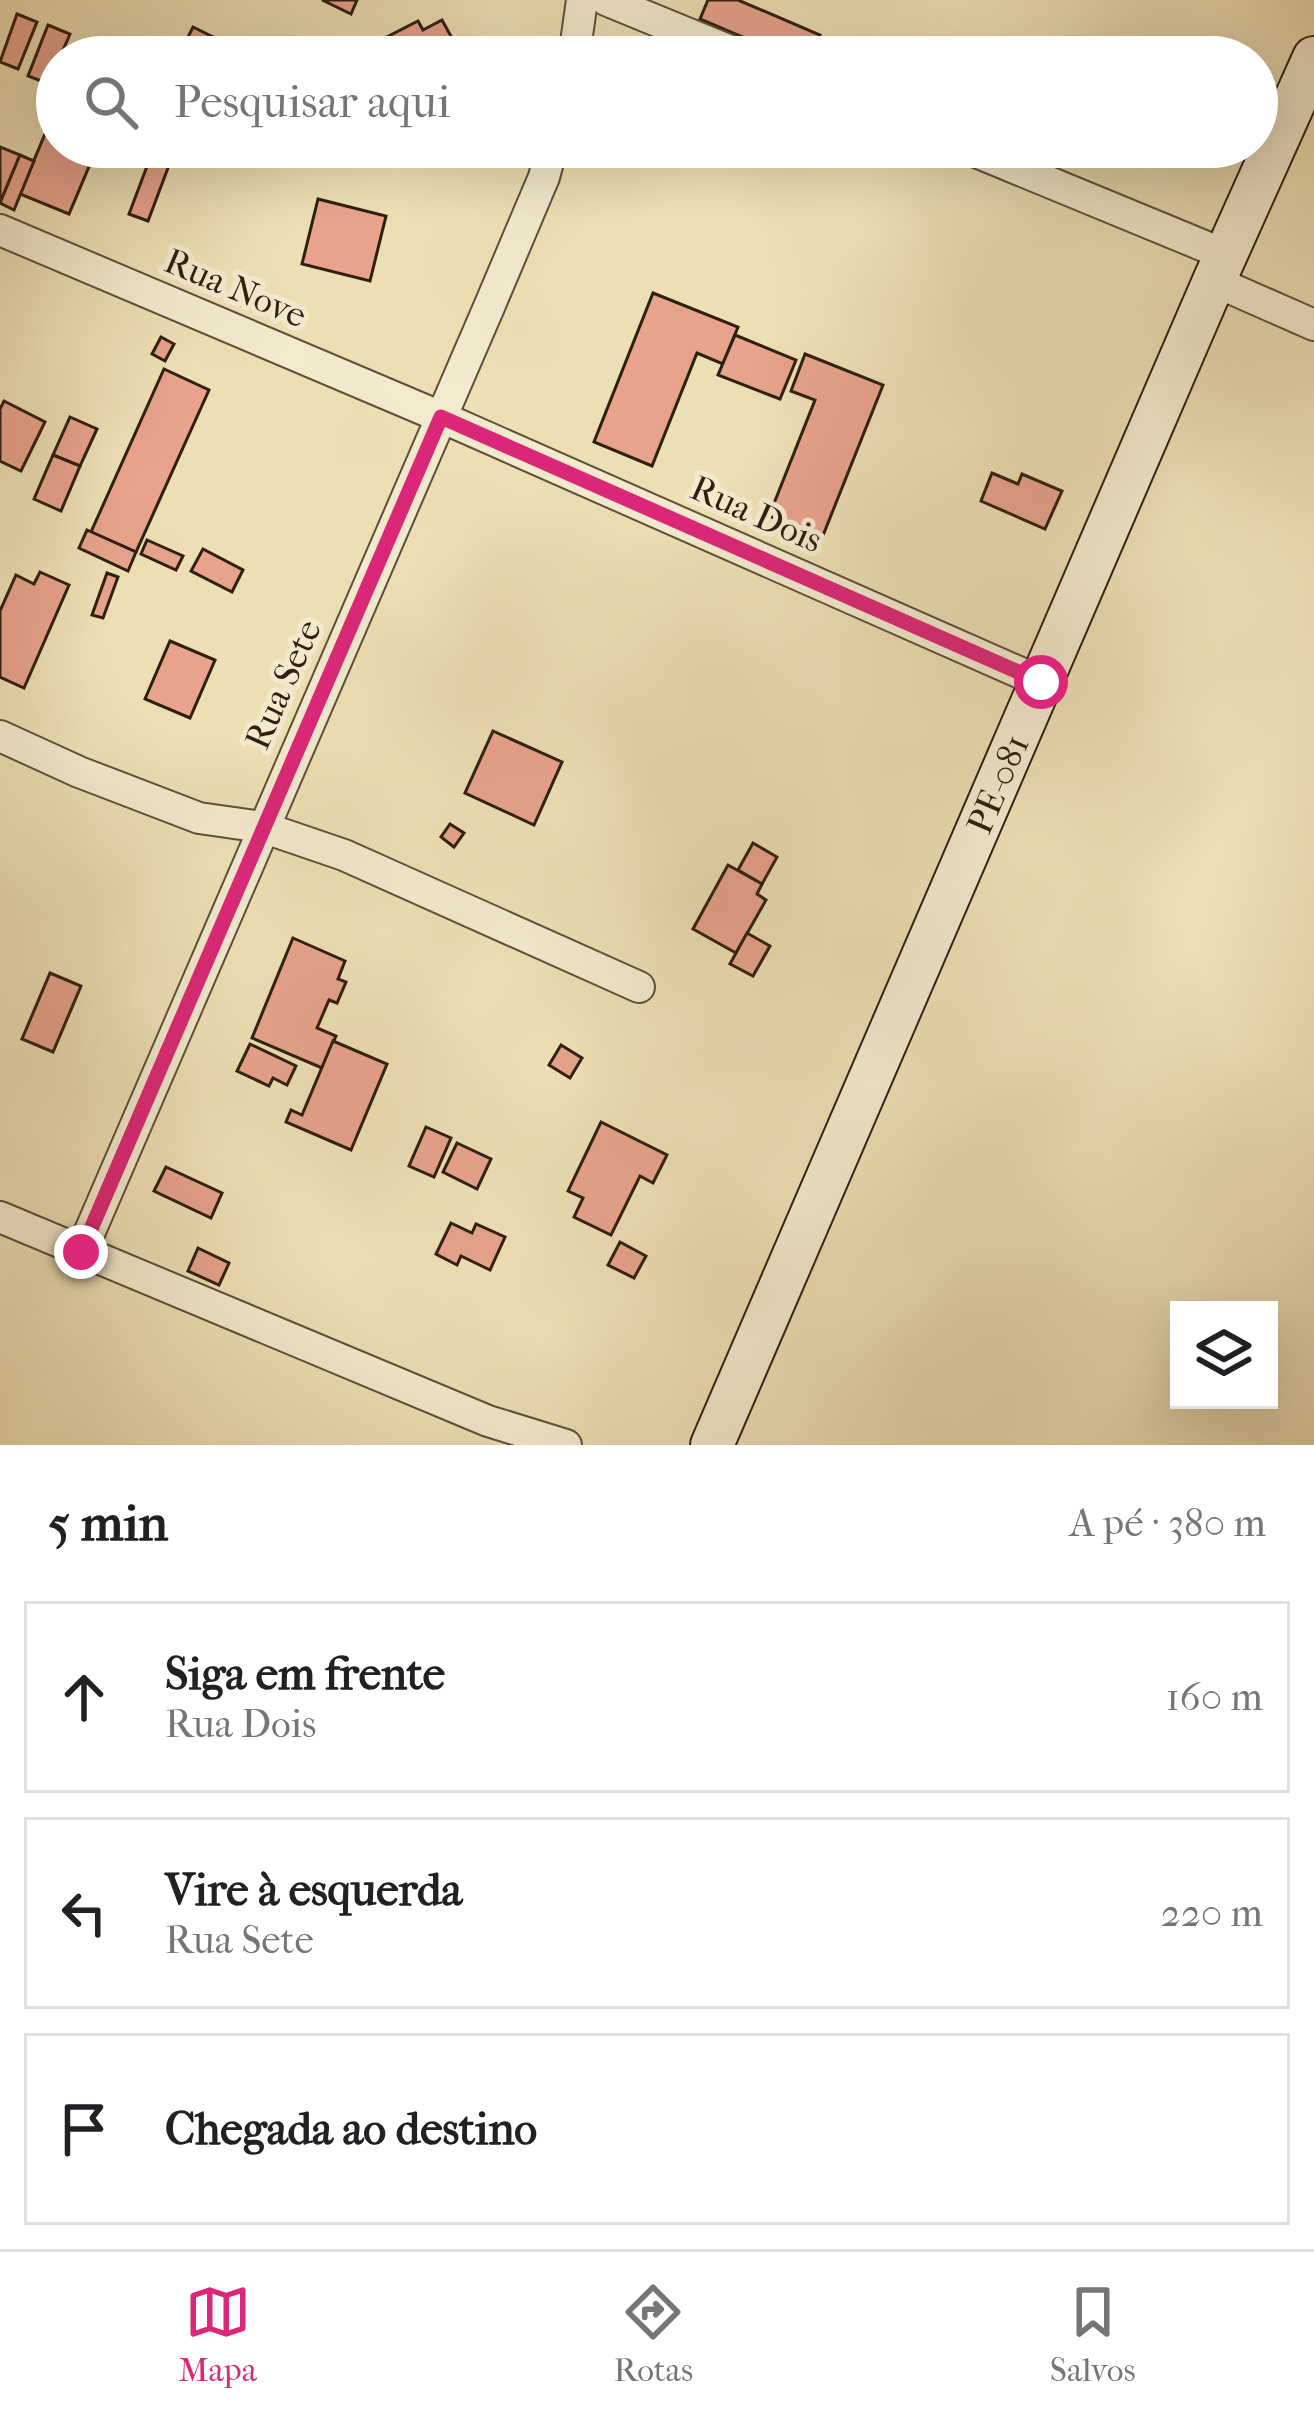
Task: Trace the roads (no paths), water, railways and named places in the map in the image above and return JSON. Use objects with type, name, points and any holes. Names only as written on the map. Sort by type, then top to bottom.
[{"type":"street","points":[[577,36],[582,0]]},
{"type":"street","points":[[606,0],[694,36]]},
{"type":"street","name":"PE-081","points":[[1278,138],[1314,58]]},
{"type":"street","name":"Rua Sete","points":[[81,1252],[546,168]]},
{"type":"street","points":[[1008,168],[1220,268],[1314,325]]},
{"type":"street","name":"PE-081","points":[[712,1445],[1265,168]]},
{"type":"street","name":"Rua Nove","points":[[0,230],[441,417]]},
{"type":"street","name":"Rua Dois","points":[[441,417],[1041,682]]},
{"type":"street","points":[[0,736],[199,818],[262,827],[344,854],[639,987]]},
{"type":"street","points":[[0,1217],[488,1421],[566,1445]]}]
